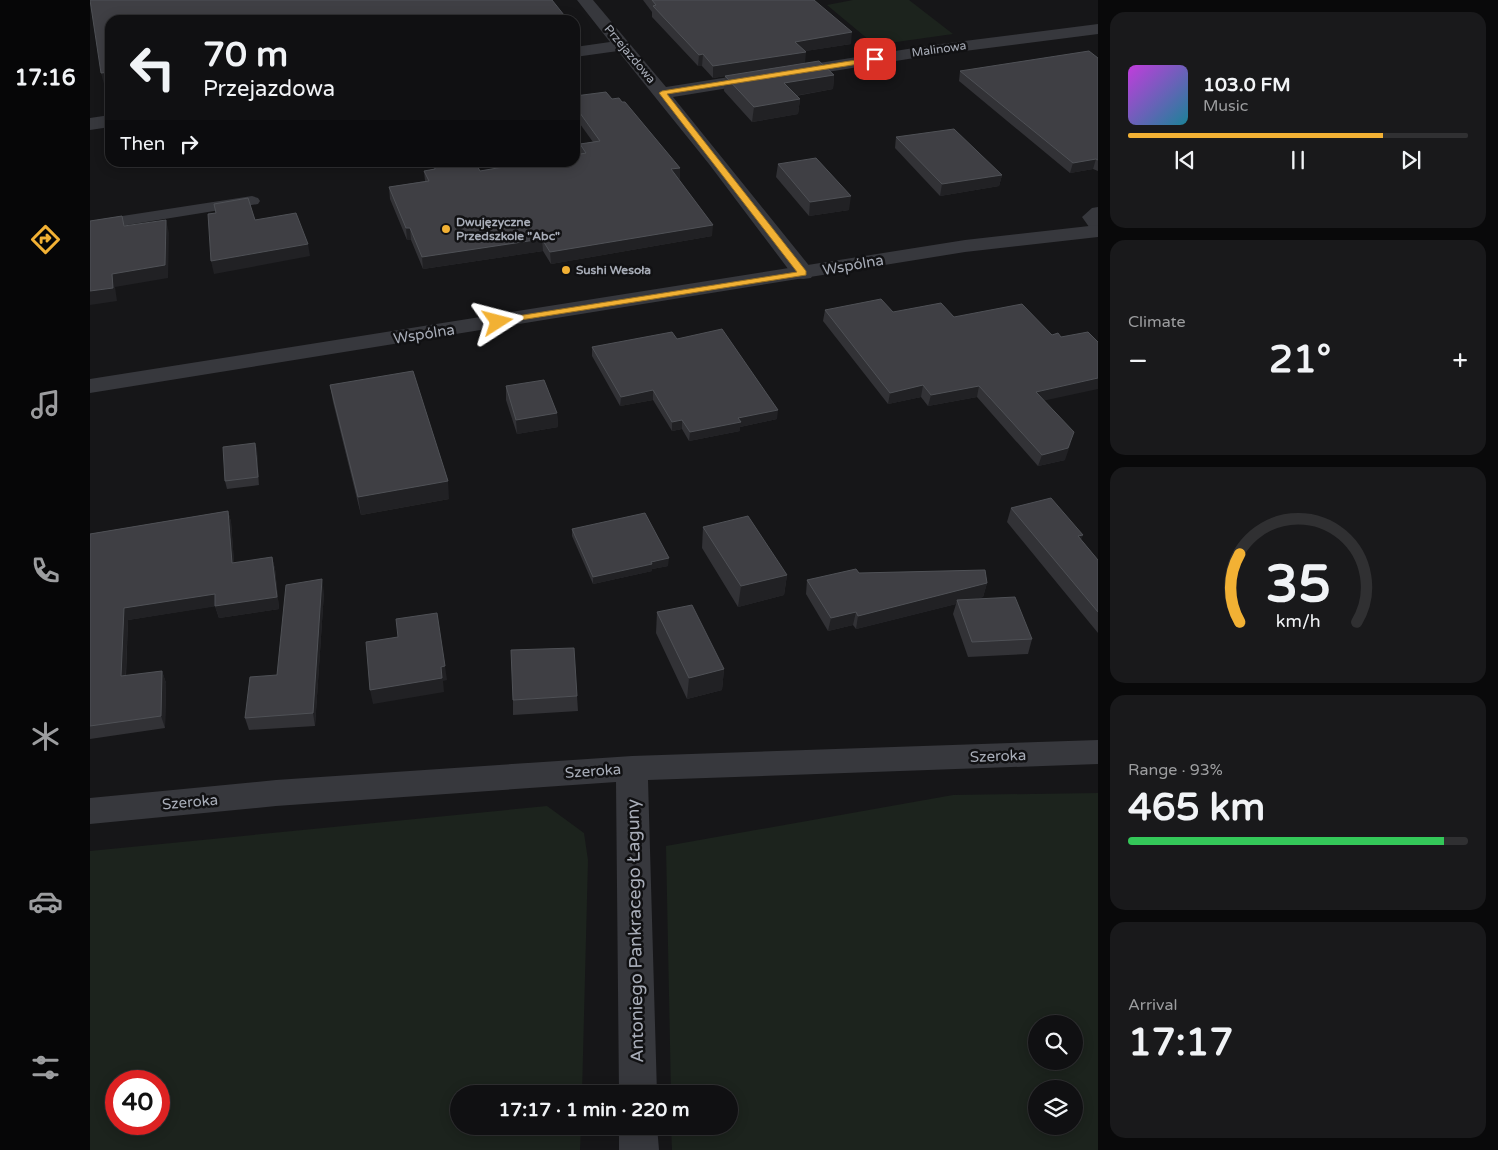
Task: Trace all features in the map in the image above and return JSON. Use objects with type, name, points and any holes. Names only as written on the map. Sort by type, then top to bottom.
[{"type":"street","name":"Przejazdowa","points":[[585,0],[662,93],[803,273]]},
{"type":"street","name":"Malinowa","points":[[662,93],[933,50],[1098,29]]},
{"type":"street","points":[[580,51],[622,45]]},
{"type":"street","points":[[90,124],[105,122]]},
{"type":"street","name":"Wspólna","points":[[90,386],[965,246],[1098,229]]},
{"type":"street","name":"Szeroka","points":[[90,811],[276,794],[632,768],[1098,752]]},
{"type":"street","name":"Antoniego Pankracego Łaguny","points":[[632,768],[638,1085]]},
{"type":"street","points":[[638,1135],[639,1150]]},
{"type":"lane","points":[[90,226],[252,200]]},
{"type":"lane","points":[[1098,212],[1090,217],[1098,229]]},
{"type":"shaded area","points":[[853,0],[909,0],[953,34],[875,45],[827,5]]},
{"type":"shaded area","points":[[1098,793],[1098,1150],[672,1150],[671,1135],[738,1135],[738,1085],[671,1085],[666,846],[953,795]]},
{"type":"shaded area","points":[[547,806],[584,833],[588,860],[582,1085],[450,1085],[450,1135],[581,1135],[580,1150],[90,1150],[90,851]]},
{"type":"building","points":[[90,0],[552,0],[564,15],[105,15],[105,73],[101,73]]},
{"type":"building","points":[[652,0],[814,0],[852,32],[795,42],[806,52],[713,66],[703,54],[699,55],[653,6],[656,5]]},
{"type":"building","points":[[1089,51],[1098,58],[1098,160],[1073,163],[960,71]]},
{"type":"building","points":[[819,61],[834,75],[784,83],[800,99],[754,107],[725,76]]},
{"type":"building","points":[[606,92],[612,99],[619,98],[622,102],[625,102],[680,168],[671,169],[713,225],[550,252],[542,239],[422,257],[410,228],[406,228],[389,187],[429,181],[424,171],[435,169],[435,167],[478,167],[480,171],[503,167],[580,167],[580,154],[586,153],[580,144],[600,141],[580,113],[580,95]]},
{"type":"building","points":[[954,129],[1002,175],[942,184],[896,137]]},
{"type":"building","points":[[816,158],[851,196],[810,202],[778,164]]},
{"type":"building","points":[[248,198],[255,220],[296,213],[308,244],[211,261],[208,214],[216,213],[214,204]]},
{"type":"building","points":[[122,216],[124,226],[166,220],[165,265],[112,274],[113,288],[90,291],[90,221]]},
{"type":"building","points":[[881,299],[893,312],[941,303],[954,317],[1022,304],[1052,335],[1058,333],[1061,337],[1088,332],[1098,342],[1098,378],[1036,392],[1074,432],[1068,448],[1042,455],[979,386],[931,395],[923,385],[890,393],[825,310]]},
{"type":"building","points":[[722,329],[778,410],[738,418],[741,422],[690,432],[682,420],[672,422],[653,390],[621,397],[592,347],[672,332],[677,339]]},
{"type":"building","points":[[413,371],[448,481],[358,497],[330,385]]},
{"type":"building","points":[[544,380],[557,413],[516,420],[506,386]]},
{"type":"building","points":[[255,443],[258,477],[225,481],[223,447]]},
{"type":"building","points":[[1051,498],[1083,535],[1078,536],[1098,560],[1098,612],[1011,508]]},
{"type":"building","points":[[228,511],[232,563],[272,557],[277,597],[215,606],[215,594],[124,608],[121,676],[162,671],[161,716],[90,726],[90,534]]},
{"type":"building","points":[[645,513],[669,558],[651,562],[652,564],[593,577],[572,529]]},
{"type":"building","points":[[748,516],[787,575],[741,586],[703,527]]},
{"type":"building","points":[[856,569],[859,573],[985,570],[987,583],[858,616],[856,612],[831,618],[807,580]]},
{"type":"building","points":[[322,579],[313,713],[245,718],[250,677],[277,675],[286,585]]},
{"type":"building","points":[[1015,597],[1032,639],[972,642],[957,600]]},
{"type":"building","points":[[692,605],[724,669],[689,678],[657,612]]},
{"type":"building","points":[[437,613],[445,666],[441,667],[442,678],[370,690],[366,642],[398,637],[396,619]]},
{"type":"building","points":[[574,648],[577,696],[513,700],[511,650]]},
{"type":"place","name":"Dwujęzyczne Przedszkole \"Abc\"","points":[[446,229]]},
{"type":"place","name":"Sushi Wesoła","points":[[566,270]]},
{"type":"route","points":[[498,322],[803,273],[662,93],[875,59]]}]
